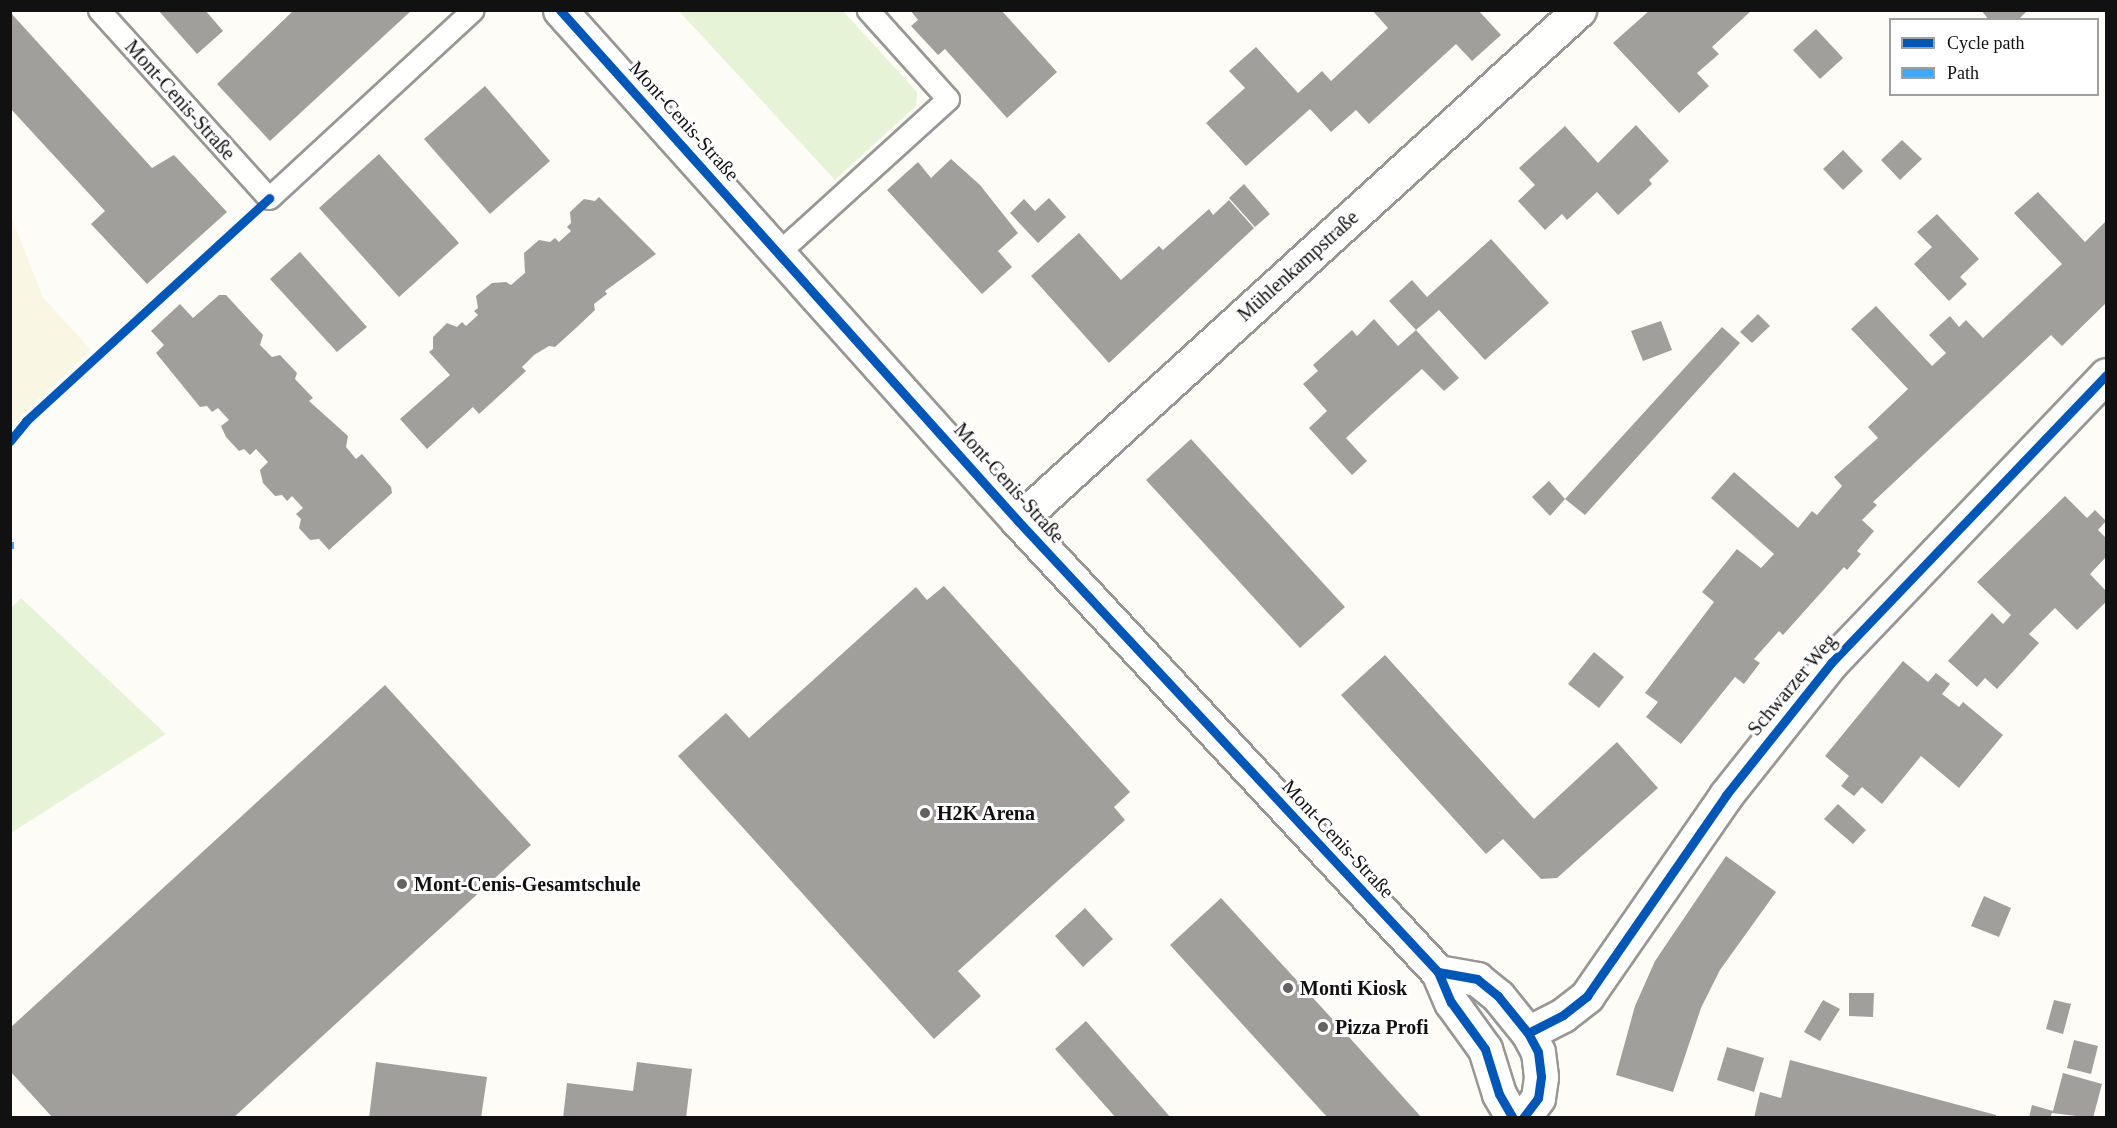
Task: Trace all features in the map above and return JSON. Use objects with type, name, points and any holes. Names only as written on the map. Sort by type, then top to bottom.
[{"type":"street","name":"Mont-Cenis-Straße","points":[[560,10],[1018,521],[1438,972],[1451,1002],[1485,1049],[1499,1094],[1513,1118]]},
{"type":"street","name":"Mühlenkampstraße","points":[[1018,521],[1579,10]]},
{"type":"street","name":"Schwarzer Weg","points":[[1528,1033],[1563,1015],[1587,996],[1726,795],[1831,663],[2106,375]]},
{"type":"street","points":[[1438,972],[1478,979],[1498,996],[1528,1033],[1538,1052],[1541,1077],[1538,1098],[1523,1118]]},
{"type":"lane","name":"Mont-Cenis-Straße","points":[[99,10],[269,198],[473,10]]},
{"type":"lane","points":[[779,252],[948,99],[868,10]]},
{"type":"shaded area","points":[[11,216],[43,297],[91,350],[11,425]]},
{"type":"green space","points":[[679,11],[843,11],[917,92],[916,106],[835,180]]},
{"type":"green space","points":[[21,598],[166,734],[11,833],[10,609]]},
{"type":"building","points":[[158,10],[205,10],[223,31],[197,54]]},
{"type":"building","points":[[294,10],[412,10],[270,141],[217,84]]},
{"type":"building","points":[[910,10],[1001,10],[1057,72],[1007,118],[945,49],[938,55],[911,26],[918,20]]},
{"type":"building","points":[[1372,10],[1478,10],[1501,35],[1472,61],[1456,44],[1369,124],[1356,110],[1331,132],[1310,109],[1246,166],[1206,123],[1245,88],[1229,71],[1256,47],[1298,93],[1322,71],[1331,81],[1388,28]]},
{"type":"building","points":[[1650,10],[1752,10],[1712,47],[1719,54],[1697,73],[1709,86],[1679,113],[1613,43]]},
{"type":"building","points":[[1981,10],[2028,10],[2020,18],[1987,18]]},
{"type":"building","points":[[10,12],[152,168],[174,155],[227,212],[147,284],[91,224],[105,211],[10,108]]},
{"type":"building","points":[[1816,29],[1843,58],[1820,79],[1793,50]]},
{"type":"building","points":[[485,86],[550,161],[490,214],[424,139]]},
{"type":"building","points":[[1636,125],[1669,161],[1649,180],[1652,184],[1618,215],[1597,192],[1567,220],[1562,214],[1545,230],[1518,201],[1535,185],[1519,168],[1565,126],[1598,163]]},
{"type":"building","points":[[1902,140],[1922,159],[1900,180],[1881,160]]},
{"type":"building","points":[[1843,150],[1863,171],[1843,190],[1823,169]]},
{"type":"building","points":[[379,154],[459,243],[399,297],[319,208]]},
{"type":"building","points":[[951,159],[980,185],[1018,233],[998,251],[1012,267],[982,294],[887,190],[918,162],[931,178]]},
{"type":"building","points":[[1244,184],[1270,214],[1255,227],[1229,198]]},
{"type":"building","points":[[2038,192],[2085,242],[2106,221],[2106,303],[2062,346],[2051,335],[1873,502],[1877,505],[1862,520],[1874,531],[1857,551],[1861,554],[1847,570],[1844,567],[1783,635],[1779,631],[1754,659],[1760,663],[1744,684],[1735,677],[1681,744],[1646,717],[1658,702],[1645,693],[1714,602],[1702,592],[1737,549],[1761,568],[1774,554],[1711,498],[1734,472],[1798,528],[1812,511],[1817,515],[1842,486],[1834,477],[1878,438],[1868,427],[1908,389],[1851,329],[1876,306],[1932,366],[1946,353],[1929,335],[1950,316],[1959,327],[1966,320],[1983,338],[2062,264],[2014,213]]},
{"type":"building","points":[[599,197],[656,254],[605,291],[607,294],[594,304],[595,310],[555,347],[549,346],[534,355],[522,367],[526,371],[479,414],[473,407],[427,449],[400,419],[450,375],[429,352],[433,349],[433,337],[447,323],[457,327],[462,322],[466,326],[478,315],[474,311],[478,308],[476,296],[492,283],[506,282],[511,285],[525,273],[524,253],[539,240],[550,242],[555,238],[559,242],[571,231],[567,227],[571,223],[570,212],[584,199],[595,201]]},
{"type":"building","points":[[1049,198],[1066,217],[1038,243],[1010,213],[1024,199],[1035,211]]},
{"type":"building","points":[[1229,200],[1254,228],[1109,363],[1031,276],[1079,233],[1121,280],[1159,246],[1163,250],[1209,209],[1213,215]]},
{"type":"building","points":[[1937,214],[1979,259],[1960,277],[1967,284],[1949,301],[1914,264],[1932,247],[1917,232]]},
{"type":"building","points":[[1491,239],[1549,303],[1485,360],[1439,310],[1416,330],[1389,301],[1412,280],[1427,297]]},
{"type":"building","points":[[300,252],[367,327],[337,352],[270,279]]},
{"type":"building","points":[[219,295],[226,295],[263,335],[260,345],[272,357],[280,355],[297,373],[295,379],[313,398],[309,401],[348,436],[346,447],[356,459],[362,454],[391,487],[392,493],[329,550],[319,539],[310,540],[299,528],[301,519],[296,514],[303,508],[292,496],[287,501],[282,495],[275,496],[263,483],[260,470],[268,462],[256,449],[250,455],[244,449],[239,451],[226,437],[221,426],[229,420],[218,408],[212,412],[207,406],[200,407],[156,353],[164,345],[151,331],[180,304],[193,318]]},
{"type":"building","points":[[1758,314],[1770,326],[1752,343],[1740,332]]},
{"type":"building","points":[[1374,319],[1398,346],[1416,330],[1459,378],[1444,391],[1422,369],[1384,403],[1346,438],[1367,461],[1352,475],[1309,428],[1327,411],[1303,384],[1318,371],[1313,365],[1352,330],[1357,336]]},
{"type":"building","points":[[1661,321],[1672,350],[1643,361],[1631,331]]},
{"type":"building","points":[[1722,327],[1740,343],[1585,515],[1565,499]]},
{"type":"building","points":[[1191,439],[1345,607],[1300,648],[1146,480]]},
{"type":"building","points":[[1549,481],[1565,499],[1550,516],[1532,497]]},
{"type":"building","points":[[2065,496],[2087,518],[2095,510],[2106,521],[2098,530],[2106,538],[2106,557],[2090,574],[2106,591],[2106,602],[2077,630],[2055,608],[2029,634],[2039,643],[1997,689],[1985,678],[1977,687],[1948,661],[1992,613],[2003,624],[2011,615],[1977,582]]},
{"type":"building","name":"H2K Arena","points":[[944,586],[1130,792],[1114,807],[1125,820],[958,971],[981,996],[934,1039],[678,756],[726,713],[749,738],[916,587],[927,600]]},
{"type":"building","points":[[1594,652],[1624,677],[1599,708],[1568,684]]},
{"type":"building","points":[[1385,655],[1534,819],[1617,742],[1658,788],[1557,878],[1541,879],[1503,839],[1486,854],[1341,695]]},
{"type":"building","points":[[1903,661],[1928,682],[1936,673],[1950,684],[1942,694],[1959,707],[1963,702],[2003,735],[1959,788],[1921,756],[1882,804],[1862,787],[1854,796],[1841,786],[1849,776],[1825,756]]},
{"type":"building","points":[[385,685],[531,845],[233,1118],[53,1118],[10,1071],[10,1028]]},
{"type":"building","points":[[1838,804],[1866,830],[1853,844],[1824,819]]},
{"type":"building","points":[[1726,856],[1776,892],[1720,970],[1701,1008],[1673,1092],[1616,1075],[1635,1006],[1655,961]]},
{"type":"building","points":[[1984,896],[2011,908],[1999,937],[1971,926]]},
{"type":"building","points":[[1221,898],[1422,1118],[1328,1118],[1170,945]]},
{"type":"building","points":[[1085,908],[1113,939],[1083,967],[1055,936]]},
{"type":"building","points":[[1849,993],[1874,993],[1873,1017],[1849,1016]]},
{"type":"building","points":[[1823,1000],[1840,1009],[1820,1041],[1804,1032]]},
{"type":"building","points":[[2054,1000],[2071,1004],[2063,1034],[2046,1029]]},
{"type":"building","points":[[1086,1021],[1171,1118],[1116,1118],[1055,1049]]},
{"type":"building","points":[[2074,1040],[2098,1046],[2091,1074],[2067,1068]]},
{"type":"building","points":[[1727,1047],[1764,1058],[1754,1092],[1717,1080]]},
{"type":"building","points":[[1790,1060],[1996,1115],[1996,1118],[1754,1118],[1760,1092],[1781,1098]]},
{"type":"building","points":[[376,1062],[487,1077],[481,1118],[369,1118]]},
{"type":"building","points":[[637,1062],[692,1069],[686,1118],[563,1118],[567,1083],[633,1091]]},
{"type":"building","points":[[2063,1073],[2102,1084],[2093,1118],[2052,1113],[2050,1118],[2029,1118],[2032,1105],[2053,1111]]},
{"type":"marked path","points":[[10,542],[10,549]]},
{"type":"cycle path","points":[[560,10],[1018,521],[1438,972],[1451,1002],[1485,1049],[1499,1094],[1513,1118]]},
{"type":"cycle path","points":[[10,441],[26,421],[269,198]]},
{"type":"cycle path","points":[[1528,1033],[1563,1015],[1587,996],[1726,795],[1831,663],[2106,375]]},
{"type":"cycle path","points":[[1438,972],[1477,979],[1498,996],[1528,1033],[1538,1052],[1541,1077],[1538,1098],[1523,1118]]},
{"type":"place","name":"H2K Arena","points":[[925,813]]},
{"type":"place","name":"Mont-Cenis-Gesamtschule","points":[[402,884]]},
{"type":"place","name":"Monti Kiosk","points":[[1288,988]]},
{"type":"place","name":"Pizza Profi","points":[[1323,1027]]}]
